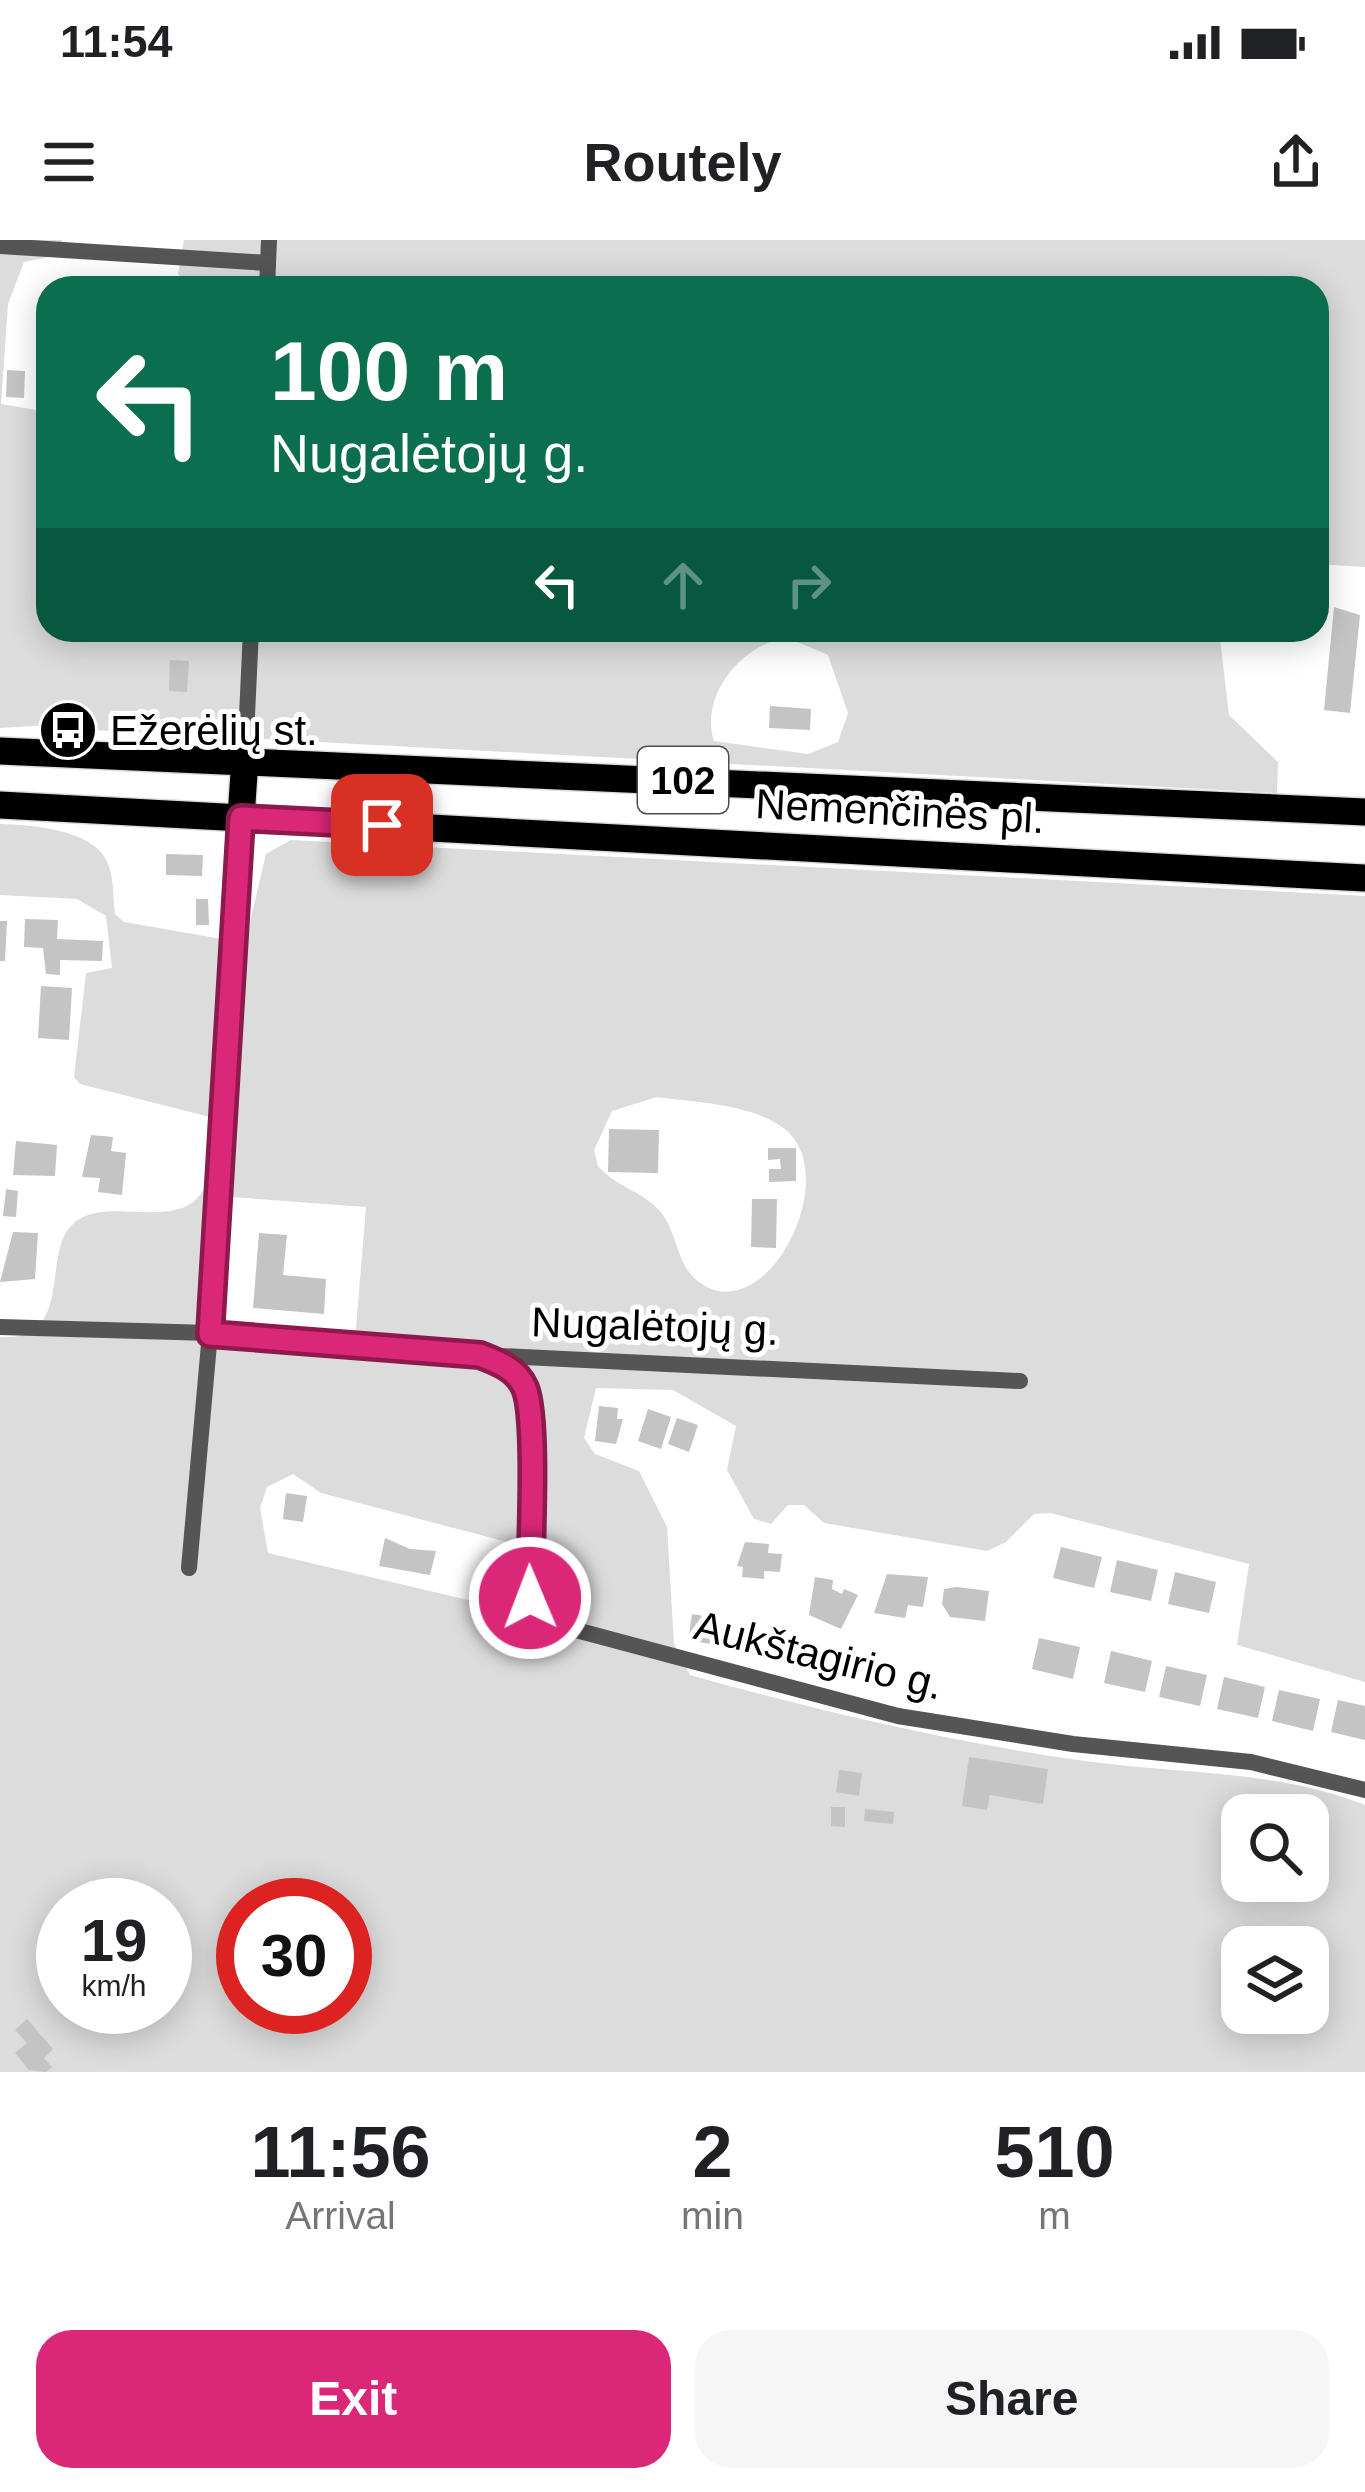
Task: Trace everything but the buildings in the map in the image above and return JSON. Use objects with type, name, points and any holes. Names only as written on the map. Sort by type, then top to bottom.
[{"type":"main road","name":"Nemenčinės pl.","points":[[0,751],[245,758],[1365,812]]},
{"type":"main road","points":[[241,818],[245,758]]},
{"type":"main road","name":"Nemenčinės pl.","points":[[0,806],[1365,878]]},
{"type":"street","points":[[267,276],[269,240]]},
{"type":"street","points":[[0,246],[268,263]]},
{"type":"street","points":[[245,758],[250,642]]},
{"type":"street","points":[[189,1568],[210,1334],[241,818]]},
{"type":"street","name":"Nugalėtojų g.","points":[[0,1327],[210,1334],[480,1355],[1021,1381]]},
{"type":"street","name":"Aukštagirio g.","points":[[480,1355],[506,1365],[525,1387],[530,1598],[577,1630],[898,1716],[1073,1744],[1251,1762],[1365,1790]]},
{"type":"shaded area","points":[[0,240],[62,240],[64,254],[24,262],[8,304],[1,404],[36,410],[36,642],[771,642],[755,649],[728,674],[713,706],[714,741],[808,754],[838,742],[848,713],[828,655],[797,642],[1220,642],[1229,715],[1278,762],[1277,793],[92,730],[67,724],[0,728]]},
{"type":"shaded area","points":[[184,240],[1365,240],[1365,567],[1329,565],[1329,276],[178,274]]},
{"type":"shaded area","points":[[0,824],[62,832],[92,844],[109,867],[115,914],[124,922],[245,943],[266,854],[291,840],[1365,896],[1365,1682],[1237,1645],[1249,1564],[1050,1513],[1034,1514],[1006,1542],[987,1551],[824,1523],[804,1505],[788,1505],[771,1524],[754,1519],[727,1470],[736,1426],[673,1390],[596,1388],[584,1438],[595,1454],[639,1471],[667,1527],[674,1644],[690,1675],[985,1745],[1085,1761],[1262,1779],[1297,1785],[1332,1794],[1365,1805],[1365,2072],[0,2072],[0,1337],[23,1335],[39,1326],[48,1311],[63,1238],[72,1225],[104,1212],[163,1212],[196,1200],[206,1184],[218,1119],[80,1084],[74,1077],[86,973],[112,968],[106,916],[77,899],[0,895]],"holes":[[[657,1097],[738,1109],[768,1119],[782,1127],[799,1148],[806,1176],[803,1206],[775,1264],[754,1283],[730,1292],[695,1279],[658,1209],[598,1166],[594,1150],[612,1111]],[[231,1197],[366,1207],[355,1340],[230,1328],[221,1316]],[[293,1474],[321,1493],[522,1546],[511,1610],[268,1553],[260,1508],[267,1487]]]},
{"type":"place","name":"Ežerėlių st.","points":[[68,730]]},
{"type":"route","points":[[382,825],[241,818],[210,1334],[480,1355],[506,1365],[525,1387],[530,1419],[530,1598]]}]
